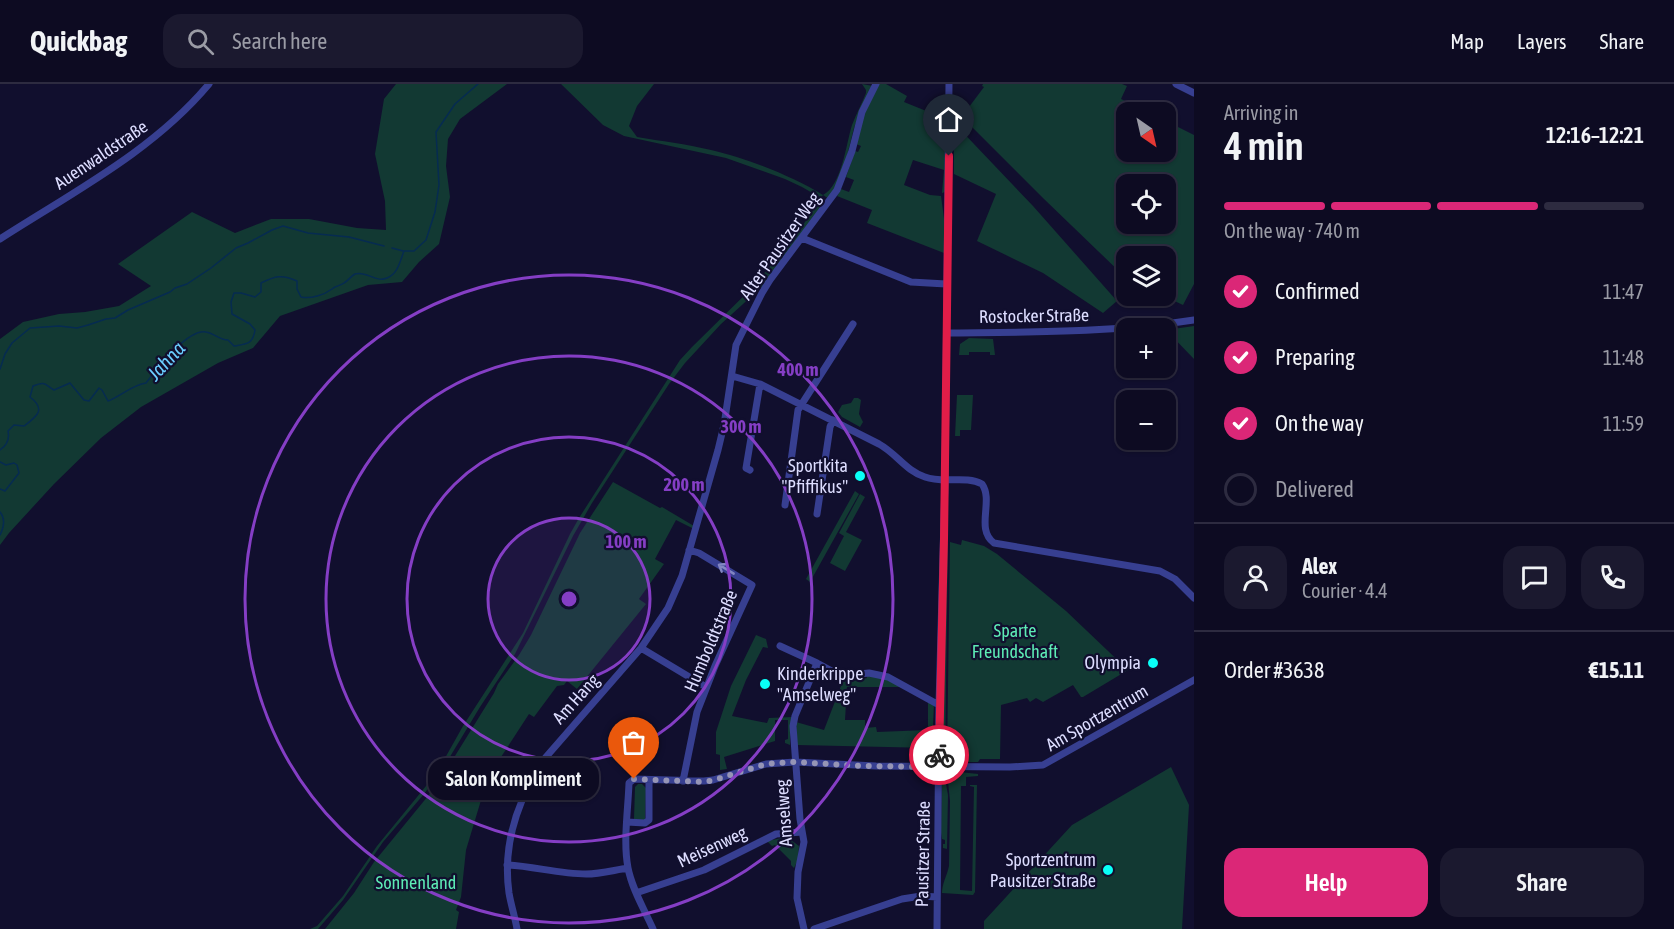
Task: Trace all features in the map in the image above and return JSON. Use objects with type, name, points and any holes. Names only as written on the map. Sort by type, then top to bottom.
[{"type":"street","name":"Auenwaldstraße","points":[[0,239],[124,161],[179,116],[209,84]]},
{"type":"street","name":"Alter Pausitzer Weg","points":[[704,499],[722,434],[735,348],[739,337],[762,293],[841,183],[862,112],[876,84]]},
{"type":"street","name":"Pausitzer Straße","points":[[937,929],[949,84]]},
{"type":"street","points":[[1176,84],[1194,93]]},
{"type":"street","points":[[802,238],[911,282],[946,284]]},
{"type":"street","points":[[785,505],[798,410],[853,324]]},
{"type":"street","name":"Rostocker Straße","points":[[946,333],[1116,329]]},
{"type":"street","points":[[732,376],[760,384],[833,420],[889,450],[916,474],[934,480],[975,481],[984,486],[986,492],[985,528],[994,543],[1160,571],[1168,574],[1194,598]]},
{"type":"street","points":[[750,470],[747,468],[760,384]]},
{"type":"street","points":[[817,514],[833,420]]},
{"type":"street","name":"Am Hang","points":[[517,929],[509,895],[508,843],[533,776],[552,749],[641,648],[668,608],[682,576],[704,499]]},
{"type":"street","name":"Humboldtstraße","points":[[683,781],[693,725],[706,687],[752,585],[699,553],[689,550]]},
{"type":"street","points":[[780,646],[841,676],[869,673],[888,677],[939,705]]},
{"type":"street","points":[[641,648],[706,687]]},
{"type":"street","name":"Amselweg","points":[[804,929],[797,898],[798,872],[804,846],[793,723],[817,663]]},
{"type":"street","name":"Am Sportzentrum","points":[[627,820],[629,783],[634,779],[695,782],[714,780],[766,764],[795,762],[939,767],[1010,767],[1047,764],[1194,680]]},
{"type":"street","points":[[649,780],[649,820],[645,823],[627,820],[626,841],[628,868],[636,893],[653,929]]},
{"type":"street","name":"Meisenweg","points":[[636,893],[704,870],[776,834],[802,832]]},
{"type":"street","points":[[507,865],[586,874],[628,868]]},
{"type":"street","points":[[814,929],[902,899],[921,896],[937,897]]},
{"type":"green space","points":[[396,84],[507,84],[460,119],[448,139],[446,166],[450,197],[439,244],[402,282],[368,285],[280,316],[253,348],[218,363],[141,407],[101,438],[54,484],[0,545],[0,339],[23,322],[59,314],[119,306],[151,286],[118,264],[192,212],[235,233],[271,219],[309,219],[357,228],[386,230],[385,201],[375,154],[384,99]]},
{"type":"green space","points":[[561,84],[654,84],[637,106],[629,126],[637,137],[725,153],[768,168],[823,195],[821,198],[785,179],[726,158],[624,136],[603,125]]},
{"type":"green space","points":[[862,84],[873,86],[854,128],[842,176],[829,199],[823,195],[835,183],[839,173],[852,125],[866,93]]},
{"type":"green space","points":[[879,84],[886,84],[907,96],[904,102],[946,119],[945,192],[942,193],[944,170],[913,160],[904,185],[930,195],[941,196],[945,226],[944,253],[867,223],[872,210],[837,196],[841,189],[849,192],[854,180],[846,177],[855,151],[858,152],[861,146],[856,144],[864,114]]},
{"type":"green space","points":[[983,84],[1122,84],[1127,86],[1121,99],[1127,102],[1116,102],[1116,162],[1176,162],[1176,126],[1194,135],[1194,284],[1183,305],[1176,302],[1176,246],[1116,246],[1116,268],[965,120],[963,115],[984,87]]},
{"type":"green space","points":[[954,123],[1033,206],[1116,302],[1103,313],[1043,273],[977,241],[996,194],[954,174]]},
{"type":"green space","points":[[821,198],[827,202],[765,284],[721,324],[669,384],[592,503],[573,536],[515,654],[445,765],[424,794],[383,842],[343,900],[318,929],[310,929],[317,926],[343,896],[377,846],[440,767],[463,726],[523,633],[579,518],[680,360],[761,279]]},
{"type":"green space","points":[[1194,326],[1194,359],[1176,340],[1176,329]]},
{"type":"green space","points":[[969,338],[993,339],[995,355],[990,355],[990,352],[969,352],[969,355],[959,355],[960,344]]},
{"type":"green space","points":[[957,395],[973,395],[971,430],[960,430],[960,436],[955,436]]},
{"type":"green space","points":[[854,398],[861,400],[859,414],[863,422],[860,427],[842,417],[838,412],[842,405],[851,403]]},
{"type":"green space","name":"Sonnenland","points":[[613,482],[662,507],[694,526],[694,529],[676,520],[655,559],[664,564],[639,599],[646,604],[577,689],[567,681],[564,685],[557,686],[534,717],[529,714],[488,777],[466,850],[461,897],[456,910],[459,912],[456,929],[325,929],[354,893],[374,862],[437,785],[498,684],[531,635],[580,533]]},
{"type":"green space","points":[[855,491],[859,494],[810,582],[806,579]]},
{"type":"green space","points":[[860,494],[865,497],[846,532],[862,540],[845,571],[830,563],[844,536],[839,533]]},
{"type":"green space","name":"Sparte Freundschaft","points":[[962,540],[984,546],[997,554],[1066,611],[1128,670],[1083,697],[1073,685],[1043,702],[1036,698],[1030,702],[1027,698],[1001,705],[1000,759],[980,759],[978,762],[950,762],[947,760],[950,542],[961,545]]},
{"type":"green space","points":[[946,543],[948,543],[945,755],[942,755]]},
{"type":"green space","points":[[756,635],[766,639],[768,648],[763,647],[746,680],[732,716],[767,723],[769,718],[792,717],[790,745],[785,743],[788,739],[788,720],[775,720],[775,741],[724,757],[727,769],[720,770],[720,755],[716,754],[716,732],[731,686]]},
{"type":"green space","points":[[817,668],[843,679],[853,681],[867,678],[866,674],[879,676],[902,687],[847,687],[845,720],[865,720],[865,728],[876,727],[877,732],[928,730],[928,702],[934,704],[932,748],[797,745],[796,722],[824,730],[841,686],[841,683]]},
{"type":"green space","name":"Sportzentrum Pausitzer Straße","points":[[1171,767],[1189,805],[1182,929],[984,929],[984,921],[1072,825]]},
{"type":"green space","points":[[947,772],[978,774],[978,776],[966,777],[966,786],[961,786],[960,890],[972,891],[974,787],[970,785],[977,785],[975,892],[973,895],[942,893],[949,866],[950,801]]},
{"type":"green space","points":[[944,773],[948,795],[947,849],[943,848],[945,840],[942,839],[941,832],[942,776]]},
{"type":"green space","points":[[638,784],[646,788],[645,821],[634,819],[635,787]]},
{"type":"green space","points":[[782,838],[791,840],[799,846],[798,860],[794,868],[791,861],[775,845],[772,846],[767,841]]},
{"type":"waterway","name":"Jahna","points":[[0,450],[7,442],[8,431],[14,425],[24,426],[38,413],[38,406],[30,397],[33,386],[43,383],[54,390],[70,383],[84,400],[89,401],[99,388],[108,401],[146,383],[173,351],[198,333],[209,333],[228,340],[234,346],[249,342],[255,330],[250,324],[232,314],[231,302],[234,293],[255,297],[261,292],[261,283],[275,277],[287,277],[297,281],[297,289],[301,297],[309,297],[325,293],[355,274],[359,273],[378,279],[394,274],[404,251],[414,251],[426,240],[435,212],[439,185],[436,132],[455,104],[478,84]]},
{"type":"waterway","points":[[0,369],[12,343],[30,328],[59,326],[77,328],[115,318],[187,284],[236,248],[283,226],[308,233],[349,237],[384,246]]},
{"type":"waterway","points":[[392,248],[403,251]]},
{"type":"waterway","name":"Jahna","points":[[0,462],[6,465],[14,463],[19,473],[5,491],[0,489]]},
{"type":"waterway","name":"Jahna","points":[[0,512],[4,523],[0,535]]},
{"type":"way so far","points":[[634,779],[704,782],[766,764],[795,762],[939,767],[939,755]]},
{"type":"place","name":"Sportkita \"Pfiffikus\"","points":[[860,476]]},
{"type":"place","name":"Olympia","points":[[1153,663]]},
{"type":"place","name":"Kinderkrippe \"Amselweg\"","points":[[765,684]]},
{"type":"place","name":"Salon Kompliment","points":[[634,779]]},
{"type":"place","name":"Sportzentrum Pausitzer Straße","points":[[1108,870]]},
{"type":"route","points":[[939,755],[949,156]]}]
